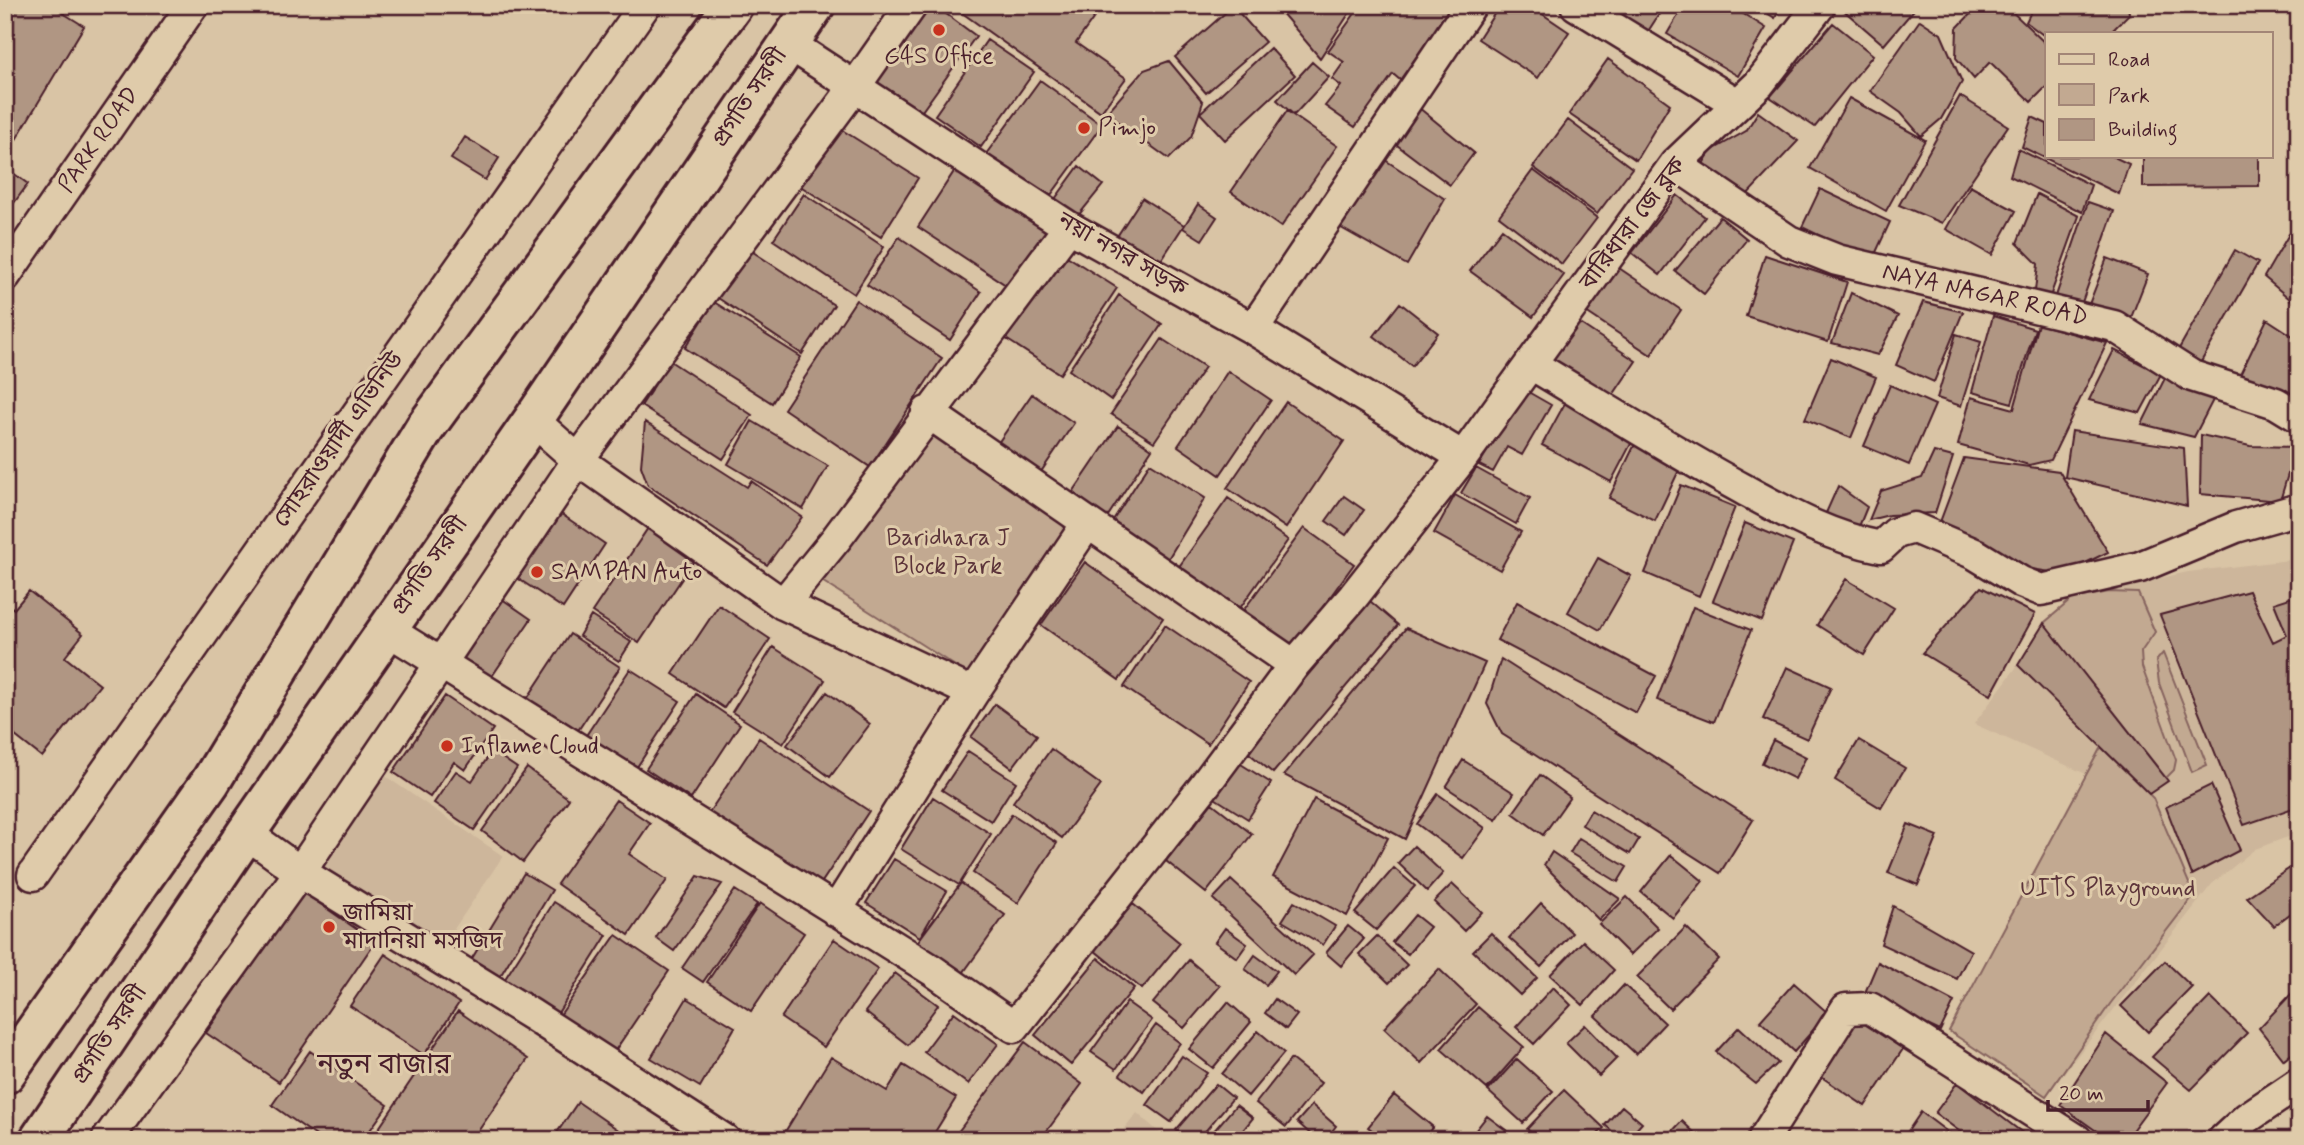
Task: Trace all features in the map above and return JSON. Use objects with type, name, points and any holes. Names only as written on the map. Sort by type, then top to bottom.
[{"type":"main road","points":[[5,1074],[211,781],[425,428],[733,5]]},
{"type":"main road","name":"প্রগতি সরণী","points":[[43,1134],[246,833],[533,420],[815,5]]},
{"type":"street","name":"PARK ROAD","points":[[5,276],[193,5]]},
{"type":"street","name":"সোহরাওয়ার্দী এভিনিউ","points":[[33,875],[645,5]]},
{"type":"street","points":[[107,1140],[300,872],[578,460],[856,85],[912,5]]},
{"type":"street","points":[[1253,329],[1471,5]]},
{"type":"street","points":[[1576,5],[1736,103]]},
{"type":"street","name":"বারিধারা জে ব্লক","points":[[836,911],[932,970],[1014,1027],[1204,786],[1294,665],[1353,597],[1463,457],[1675,164],[1736,103],[1759,84],[1820,5]]},
{"type":"street","name":"নয়া নগর সড়ক","points":[[788,43],[1069,226],[1253,329],[1463,457]]},
{"type":"street","name":"NAYA NAGAR ROAD","points":[[1675,164],[1789,241],[1838,260],[2114,326],[2192,376],[2276,403],[2299,418]]},
{"type":"street","points":[[783,604],[836,539],[927,412],[1069,226]]},
{"type":"street","points":[[1531,364],[1700,467],[1805,524],[1845,540],[1881,547],[1896,533],[1913,528],[1975,554],[2021,582],[2041,590],[2140,567],[2236,527],[2299,509]]},
{"type":"street","points":[[927,412],[1294,665]]},
{"type":"street","points":[[533,420],[578,460],[783,604],[973,692]]},
{"type":"street","points":[[386,629],[836,911],[973,692],[1087,524]]},
{"type":"street","points":[[246,833],[300,872],[532,1015],[725,1140]]},
{"type":"street","points":[[1763,1140],[1846,1009],[1870,1008],[2077,1140]]},
{"type":"street","points":[[2223,1140],[2247,1118],[2299,1083]]},
{"type":"shaded area","points":[[2299,559],[2299,833],[2255,849],[2212,884],[2046,1096],[1949,1031],[2086,774],[1974,724],[2018,665],[2044,623],[2071,598],[2188,572]]},
{"type":"shaded area","points":[[385,776],[503,856],[442,947],[323,867]]},
{"type":"shaded area","points":[[1137,1113],[1168,1140],[1116,1140]]},
{"type":"green space","name":"Baridhara J Block Park","points":[[925,421],[1078,531],[971,676],[817,578]]},
{"type":"green space","points":[[2109,592],[2138,593],[2155,632],[2141,652],[2142,667],[2176,760],[2174,770],[2166,778],[2044,623],[2072,599]]},
{"type":"green space","points":[[2163,653],[2207,765],[2192,772],[2159,683],[2156,661]]},
{"type":"green space","name":"UITS Playground","points":[[2101,747],[2153,798],[2194,895],[2110,1004],[2046,1096],[1949,1031]]},
{"type":"building","points":[[5,5],[50,5],[84,26],[14,143],[5,138]]},
{"type":"building","points":[[928,5],[934,5],[976,36],[917,118],[871,85]]},
{"type":"building","points":[[951,5],[1103,5],[1076,43],[1126,78],[1101,112]]},
{"type":"building","points":[[1275,5],[1347,5],[1352,9],[1320,58]]},
{"type":"building","points":[[1361,5],[1453,5],[1400,80],[1393,74],[1355,127],[1325,106],[1341,86],[1332,79],[1344,62],[1328,51]]},
{"type":"building","points":[[1500,5],[1529,5],[1569,32],[1538,78],[1478,39]]},
{"type":"building","points":[[1608,5],[1665,5],[1643,39],[1603,12]]},
{"type":"building","points":[[1684,5],[1729,5],[1766,28],[1738,76],[1667,34]]},
{"type":"building","points":[[1754,5],[1782,5],[1775,18]]},
{"type":"building","points":[[1843,5],[1918,5],[1884,45],[1841,8]]},
{"type":"building","points":[[1979,5],[2005,5],[2045,43],[2045,88],[2031,102],[1990,62],[1974,79],[1956,58],[1957,28]]},
{"type":"building","points":[[2034,5],[2128,5],[2129,14],[2111,32],[2045,32],[2045,36],[2026,22]]},
{"type":"building","points":[[2266,5],[2284,5],[2278,14]]},
{"type":"building","points":[[1233,6],[1265,42],[1206,93],[1175,57]]},
{"type":"building","points":[[1920,20],[1941,34],[1962,82],[1941,119],[1921,136],[1901,113],[1870,91]]},
{"type":"building","points":[[1833,23],[1873,55],[1815,127],[1770,97]]},
{"type":"building","points":[[987,40],[1034,72],[981,147],[935,115]]},
{"type":"building","points":[[1270,48],[1295,75],[1225,140],[1200,113]]},
{"type":"building","points":[[1608,59],[1670,104],[1636,160],[1569,114]]},
{"type":"building","points":[[1169,61],[1203,102],[1191,137],[1169,159],[1118,122],[1109,110],[1144,70]]},
{"type":"building","points":[[1312,62],[1329,77],[1294,115],[1277,100]]},
{"type":"building","points":[[1040,80],[1102,125],[1048,199],[986,154]]},
{"type":"building","points":[[1960,96],[2008,126],[1942,223],[1899,205]]},
{"type":"building","points":[[1849,98],[1925,140],[1886,211],[1810,168]]},
{"type":"building","points":[[1418,107],[1474,153],[1450,185],[1393,142]]},
{"type":"building","points":[[1287,111],[1337,146],[1281,227],[1231,192]]},
{"type":"building","points":[[1758,112],[1798,141],[1744,198],[1701,167],[1711,151],[1746,131]]},
{"type":"building","points":[[2032,117],[2045,123],[2045,158],[2116,158],[2129,164],[2119,194],[2022,147]]},
{"type":"building","points":[[1568,120],[1632,168],[1597,214],[1533,167]]},
{"type":"building","points":[[831,123],[918,178],[881,237],[794,182]]},
{"type":"building","points":[[465,137],[499,158],[485,180],[451,159]]},
{"type":"building","points":[[2018,149],[2091,185],[2082,212],[2010,176]]},
{"type":"building","points":[[1382,158],[1445,199],[1407,265],[1334,224]]},
{"type":"building","points":[[2143,158],[2259,158],[2259,186],[2143,187]]},
{"type":"building","points":[[1079,166],[1103,185],[1078,216],[1055,199]]},
{"type":"building","points":[[5,167],[28,184],[5,215]]},
{"type":"building","points":[[955,170],[1047,229],[1009,287],[918,227]]},
{"type":"building","points":[[1533,170],[1597,218],[1562,264],[1499,216]]},
{"type":"building","points":[[1970,186],[2016,211],[1992,255],[1946,229]]},
{"type":"building","points":[[1820,189],[1890,222],[1872,261],[1802,227]]},
{"type":"building","points":[[804,194],[884,247],[854,294],[773,240]]},
{"type":"building","points":[[2037,194],[2079,216],[2047,305],[2034,300],[2038,264],[2017,243]]},
{"type":"building","points":[[1677,195],[1705,217],[1660,275],[1632,253]]},
{"type":"building","points":[[1142,198],[1184,225],[1156,268],[1114,241]]},
{"type":"building","points":[[2088,202],[2114,211],[2080,308],[2055,299]]},
{"type":"building","points":[[1198,204],[1217,217],[1202,240],[1183,228]]},
{"type":"building","points":[[1720,217],[1747,239],[1704,294],[1675,271]]},
{"type":"building","points":[[1502,229],[1564,275],[1533,317],[1470,271]]},
{"type":"building","points":[[2289,234],[2299,238],[2299,286],[2291,300],[2264,277]]},
{"type":"building","points":[[899,237],[981,292],[950,340],[867,285]]},
{"type":"building","points":[[750,250],[834,305],[802,354],[718,298]]},
{"type":"building","points":[[2235,250],[2258,263],[2198,367],[2176,354]]},
{"type":"building","points":[[1059,251],[1117,288],[1060,374],[1003,337]]},
{"type":"building","points":[[1765,255],[1847,282],[1828,342],[1746,316]]},
{"type":"building","points":[[2107,258],[2148,274],[2127,328],[2086,312]]},
{"type":"building","points":[[1616,266],[1681,310],[1651,355],[1586,312]]},
{"type":"building","points":[[1851,293],[1898,316],[1878,355],[1832,343]]},
{"type":"building","points":[[1119,295],[1162,324],[1111,400],[1069,370]]},
{"type":"building","points":[[856,300],[942,358],[870,467],[784,409]]},
{"type":"building","points":[[714,302],[801,357],[772,403],[685,348]]},
{"type":"building","points":[[1923,302],[1963,312],[1934,382],[1896,365]]},
{"type":"building","points":[[1400,303],[1438,333],[1412,366],[1374,336]]},
{"type":"building","points":[[1993,316],[2035,329],[2012,403],[1972,392]]},
{"type":"building","points":[[2267,319],[2299,340],[2299,377],[2292,402],[2238,379]]},
{"type":"building","points":[[1576,321],[1636,361],[1611,398],[1551,358]]},
{"type":"building","points":[[2038,324],[2107,343],[2051,460],[2029,465],[1958,445],[1971,397],[2014,409]]},
{"type":"building","points":[[1956,334],[1981,342],[1961,406],[1937,398]]},
{"type":"building","points":[[1162,339],[1205,367],[1154,442],[1111,414]]},
{"type":"building","points":[[2114,350],[2161,374],[2140,413],[2089,400]]},
{"type":"building","points":[[1831,358],[1876,377],[1851,438],[1805,419]]},
{"type":"building","points":[[670,361],[752,415],[723,459],[641,406]]},
{"type":"building","points":[[1228,371],[1271,400],[1220,475],[1178,446]]},
{"type":"building","points":[[2167,374],[2214,398],[2194,437],[2142,424]]},
{"type":"building","points":[[1890,385],[1935,405],[1909,465],[1864,446]]},
{"type":"building","points":[[1523,389],[1551,405],[1522,455],[1507,447],[1493,472],[1479,465]]},
{"type":"building","points":[[1032,394],[1074,423],[1034,482],[991,453]]},
{"type":"building","points":[[1286,402],[1344,441],[1286,528],[1227,488]]},
{"type":"building","points":[[1565,403],[1633,440],[1611,482],[1542,445]]},
{"type":"building","points":[[752,421],[828,466],[803,509],[728,464]]},
{"type":"building","points":[[645,422],[747,487],[751,481],[802,517],[767,565],[648,485],[641,466]]},
{"type":"building","points":[[1118,426],[1152,449],[1102,525],[1067,501]]},
{"type":"building","points":[[2072,431],[2184,448],[2187,506],[2065,477]]},
{"type":"building","points":[[2201,435],[2250,446],[2296,447],[2280,501],[2200,494]]},
{"type":"building","points":[[1635,444],[1681,466],[1655,521],[1609,498]]},
{"type":"building","points":[[1934,452],[1953,457],[1935,513],[1889,515],[1869,520],[1881,491],[1922,478]]},
{"type":"building","points":[[1964,458],[2059,471],[2108,552],[2063,574],[2025,568],[1940,522]]},
{"type":"building","points":[[1150,463],[1205,498],[1163,567],[1106,531]]},
{"type":"building","points":[[1476,468],[1530,498],[1516,524],[1461,493]]},
{"type":"building","points":[[1681,485],[1735,507],[1699,596],[1645,573]]},
{"type":"building","points":[[1838,486],[1867,507],[1856,534],[1822,522]]},
{"type":"building","points":[[1455,495],[1521,532],[1500,570],[1434,533]]},
{"type":"building","points":[[1344,496],[1364,510],[1346,535],[1326,521]]},
{"type":"building","points":[[1228,498],[1288,540],[1233,618],[1173,575]]},
{"type":"building","points":[[554,509],[605,544],[563,608],[511,574]]},
{"type":"building","points":[[1745,523],[1793,543],[1762,621],[1713,601]]},
{"type":"building","points":[[650,525],[697,556],[639,643],[592,612]]},
{"type":"building","points":[[1304,528],[1354,564],[1290,652],[1240,615]]},
{"type":"building","points":[[1598,558],[1631,576],[1600,630],[1568,612]]},
{"type":"building","points":[[1085,562],[1163,618],[1119,680],[1041,625]]},
{"type":"building","points":[[1846,579],[1894,608],[1864,655],[1817,625]]},
{"type":"building","points":[[1981,587],[2035,614],[1991,695],[1922,653]]},
{"type":"building","points":[[29,591],[83,634],[65,657],[100,685],[42,757],[5,728],[5,602],[14,609]]},
{"type":"building","points":[[2249,591],[2273,642],[2287,635],[2274,603],[2299,595],[2299,806],[2244,825],[2160,615]]},
{"type":"building","points":[[495,594],[531,619],[486,685],[450,660]]},
{"type":"building","points":[[1370,601],[1398,625],[1273,773],[1245,750]]},
{"type":"building","points":[[1517,602],[1656,676],[1636,713],[1497,640]]},
{"type":"building","points":[[719,605],[770,639],[724,708],[673,674]]},
{"type":"building","points":[[1693,607],[1751,630],[1714,722],[1657,700]]},
{"type":"building","points":[[591,616],[631,642],[619,661],[579,636]]},
{"type":"building","points":[[2044,623],[2168,781],[2149,794],[2018,665]]},
{"type":"building","points":[[1165,625],[1249,682],[1208,744],[1124,687]]},
{"type":"building","points":[[1406,628],[1485,663],[1405,839],[1284,775]]},
{"type":"building","points":[[570,634],[620,667],[575,735],[525,702]]},
{"type":"building","points":[[773,647],[825,680],[783,744],[732,712]]},
{"type":"building","points":[[1501,659],[1753,820],[1720,873],[1502,734],[1487,704]]},
{"type":"building","points":[[1787,667],[1831,687],[1807,739],[1763,719]]},
{"type":"building","points":[[630,669],[680,701],[635,770],[585,737]]},
{"type":"building","points":[[827,692],[870,724],[830,777],[787,745]]},
{"type":"building","points":[[696,694],[740,724],[691,799],[646,769]]},
{"type":"building","name":"Inflame Cloud","points":[[445,696],[493,729],[465,770],[454,762],[430,797],[393,772]]},
{"type":"building","points":[[995,704],[1037,735],[1012,768],[971,737]]},
{"type":"building","points":[[759,738],[869,811],[818,888],[708,814]]},
{"type":"building","points":[[1773,740],[1806,757],[1795,779],[1762,763]]},
{"type":"building","points":[[1859,740],[1905,768],[1881,808],[1835,780]]},
{"type":"building","points":[[1051,749],[1101,785],[1062,838],[1013,802]]},
{"type":"building","points":[[492,751],[517,768],[474,830],[434,803],[456,771],[472,781]]},
{"type":"building","points":[[968,751],[1016,782],[991,821],[942,790]]},
{"type":"building","points":[[1463,760],[1514,793],[1496,820],[1446,787]]},
{"type":"building","points":[[1236,761],[1271,783],[1248,819],[1213,797]]},
{"type":"building","points":[[527,768],[569,799],[523,862],[482,831]]},
{"type":"building","points":[[1540,775],[1570,797],[1543,835],[1513,813]]},
{"type":"building","points":[[2211,785],[2240,850],[2192,875],[2166,807]]},
{"type":"building","points":[[1438,794],[1485,828],[1463,858],[1417,824]]},
{"type":"building","points":[[933,797],[991,834],[959,885],[901,849]]},
{"type":"building","points":[[1314,799],[1388,838],[1347,916],[1273,877]]},
{"type":"building","points":[[616,800],[650,823],[629,854],[667,880],[629,935],[557,884]]},
{"type":"building","points":[[1212,803],[1252,834],[1206,893],[1166,861]]},
{"type":"building","points":[[1591,810],[1639,839],[1630,854],[1582,825]]},
{"type":"building","points":[[1012,814],[1057,843],[1018,903],[973,873]]},
{"type":"building","points":[[1908,824],[1938,836],[1918,885],[1888,873]]},
{"type":"building","points":[[1579,838],[1627,867],[1618,882],[1570,853]]},
{"type":"building","points":[[1414,846],[1443,873],[1427,891],[1398,863]]},
{"type":"building","points":[[1552,852],[1620,899],[1599,920],[1544,865]]},
{"type":"building","points":[[1671,855],[1703,881],[1673,918],[1641,892]]},
{"type":"building","points":[[894,859],[947,891],[920,937],[866,903]]},
{"type":"building","points":[[2299,862],[2299,907],[2274,926],[2247,897]]},
{"type":"building","points":[[1394,868],[1415,886],[1376,930],[1355,913]]},
{"type":"building","points":[[524,873],[552,890],[499,978],[471,960]]},
{"type":"building","points":[[698,876],[722,884],[674,951],[656,938]]},
{"type":"building","points":[[1231,880],[1313,955],[1294,975],[1213,899]]},
{"type":"building","points":[[961,883],[1005,915],[958,980],[913,948]]},
{"type":"building","points":[[1452,884],[1482,912],[1464,931],[1434,902]]},
{"type":"building","points":[[735,890],[757,904],[703,982],[682,968]]},
{"type":"building","points":[[303,892],[375,942],[279,1082],[206,1033]]},
{"type":"building","points":[[1627,897],[1658,928],[1630,955],[1599,924]]},
{"type":"building","points":[[554,902],[607,935],[556,1016],[503,982]]},
{"type":"building","points":[[1294,902],[1335,926],[1323,945],[1282,921]]},
{"type":"building","points":[[760,903],[804,933],[751,1011],[707,982]]},
{"type":"building","points":[[1541,903],[1572,933],[1541,967],[1509,938]]},
{"type":"building","points":[[1133,904],[1180,943],[1142,989],[1094,950]]},
{"type":"building","points":[[1893,906],[1971,951],[1957,979],[1881,944]]},
{"type":"building","points":[[1415,915],[1430,927],[1408,954],[1392,942]]},
{"type":"building","points":[[1348,926],[1364,939],[1341,966],[1326,953]]},
{"type":"building","points":[[1686,927],[1719,959],[1670,1009],[1637,977]]},
{"type":"building","points":[[1225,928],[1247,944],[1237,958],[1215,942]]},
{"type":"building","points":[[1491,933],[1537,978],[1520,995],[1473,951]]},
{"type":"building","points":[[616,935],[669,971],[612,1055],[558,1018]]},
{"type":"building","points":[[1377,936],[1407,965],[1389,983],[1359,954]]},
{"type":"building","points":[[834,939],[878,969],[824,1047],[781,1018]]},
{"type":"building","points":[[1583,941],[1614,970],[1583,1005],[1550,975]]},
{"type":"building","points":[[385,954],[459,1003],[424,1055],[350,1006]]},
{"type":"building","points":[[1255,955],[1277,971],[1266,985],[1245,969]]},
{"type":"building","points":[[1098,958],[1134,988],[1071,1065],[1035,1035]]},
{"type":"building","points":[[1189,960],[1220,986],[1184,1028],[1153,1003]]},
{"type":"building","points":[[2165,961],[2192,987],[2148,1032],[2121,1006]]},
{"type":"building","points":[[1878,962],[1954,1002],[1940,1031],[1864,995]]},
{"type":"building","points":[[1439,969],[1476,1004],[1421,1063],[1384,1028]]},
{"type":"building","points":[[895,973],[938,1005],[908,1045],[865,1012]]},
{"type":"building","points":[[1794,983],[1828,1013],[1794,1052],[1760,1021]]},
{"type":"building","points":[[1624,985],[1665,1023],[1636,1054],[1595,1016]]},
{"type":"building","points":[[1553,987],[1571,1005],[1534,1044],[1516,1027]]},
{"type":"building","points":[[2294,991],[2299,997],[2299,1048],[2284,1060],[2259,1028]]},
{"type":"building","points":[[2210,997],[2247,1033],[2191,1090],[2152,1057]]},
{"type":"building","points":[[687,998],[735,1027],[700,1087],[651,1058]]},
{"type":"building","points":[[1275,999],[1297,1015],[1286,1029],[1265,1013]]},
{"type":"building","points":[[1127,1002],[1152,1020],[1116,1069],[1091,1052]]},
{"type":"building","points":[[1228,1002],[1251,1022],[1213,1068],[1189,1049]]},
{"type":"building","points":[[1478,1007],[1524,1047],[1487,1089],[1441,1049]]},
{"type":"building","points":[[458,1011],[528,1059],[472,1140],[371,1140]]},
{"type":"building","points":[[954,1012],[998,1044],[968,1084],[924,1052]]},
{"type":"building","points":[[1855,1017],[1903,1049],[1865,1106],[1817,1074]]},
{"type":"building","points":[[1156,1025],[1180,1043],[1144,1092],[1120,1075]]},
{"type":"building","points":[[1585,1025],[1617,1058],[1599,1076],[1566,1043]]},
{"type":"building","points":[[1739,1027],[1778,1063],[1756,1084],[1716,1052]]},
{"type":"building","points":[[1258,1031],[1284,1053],[1248,1096],[1222,1074]]},
{"type":"building","points":[[2106,1034],[2167,1083],[2125,1140],[2109,1140],[2060,1105]]},
{"type":"building","points":[[1025,1042],[1082,1084],[1040,1140],[952,1140]]},
{"type":"building","points":[[310,1051],[388,1105],[363,1140],[322,1140],[272,1105]]},
{"type":"building","points":[[1182,1056],[1207,1073],[1171,1122],[1147,1105]]},
{"type":"building","points":[[831,1057],[887,1091],[903,1065],[956,1098],[930,1140],[780,1140]]},
{"type":"building","points":[[1291,1059],[1321,1083],[1286,1127],[1256,1103]]},
{"type":"building","points":[[1517,1059],[1553,1091],[1523,1123],[1488,1091]]},
{"type":"building","points":[[1957,1083],[2032,1140],[1971,1140],[1935,1113]]},
{"type":"building","points":[[1216,1084],[1233,1098],[1198,1140],[1187,1140],[1176,1130]]},
{"type":"building","points":[[1564,1090],[1604,1128],[1592,1140],[1538,1140],[1527,1129]]},
{"type":"building","points":[[1394,1095],[1433,1127],[1422,1140],[1385,1140],[1368,1127]]},
{"type":"building","points":[[578,1102],[633,1140],[552,1140]]},
{"type":"building","points":[[1236,1105],[1253,1118],[1235,1140],[1206,1140]]},
{"type":"building","points":[[1312,1105],[1336,1126],[1325,1140],[1317,1140],[1297,1122]]},
{"type":"building","points":[[1622,1106],[1642,1123],[1627,1140],[1622,1140],[1605,1125]]},
{"type":"building","points":[[1921,1112],[1958,1140],[1902,1140]]},
{"type":"building","points":[[1487,1116],[1510,1133],[1505,1140],[1468,1140]]},
{"type":"building","points":[[1682,1121],[1702,1140],[1665,1139]]},
{"type":"place","name":"G4S Office","points":[[939,30]]},
{"type":"place","name":"Pimjo","points":[[1084,128]]},
{"type":"place","name":"SAMPAN Auto","points":[[537,572]]},
{"type":"place","name":"Inflame Cloud","points":[[447,746]]},
{"type":"place","name":"জামিয়া মাদানিয়া মসজিদ","points":[[329,927]]},
{"type":"district","name":"নতুন বাজার","points":[[384,1065]]}]
